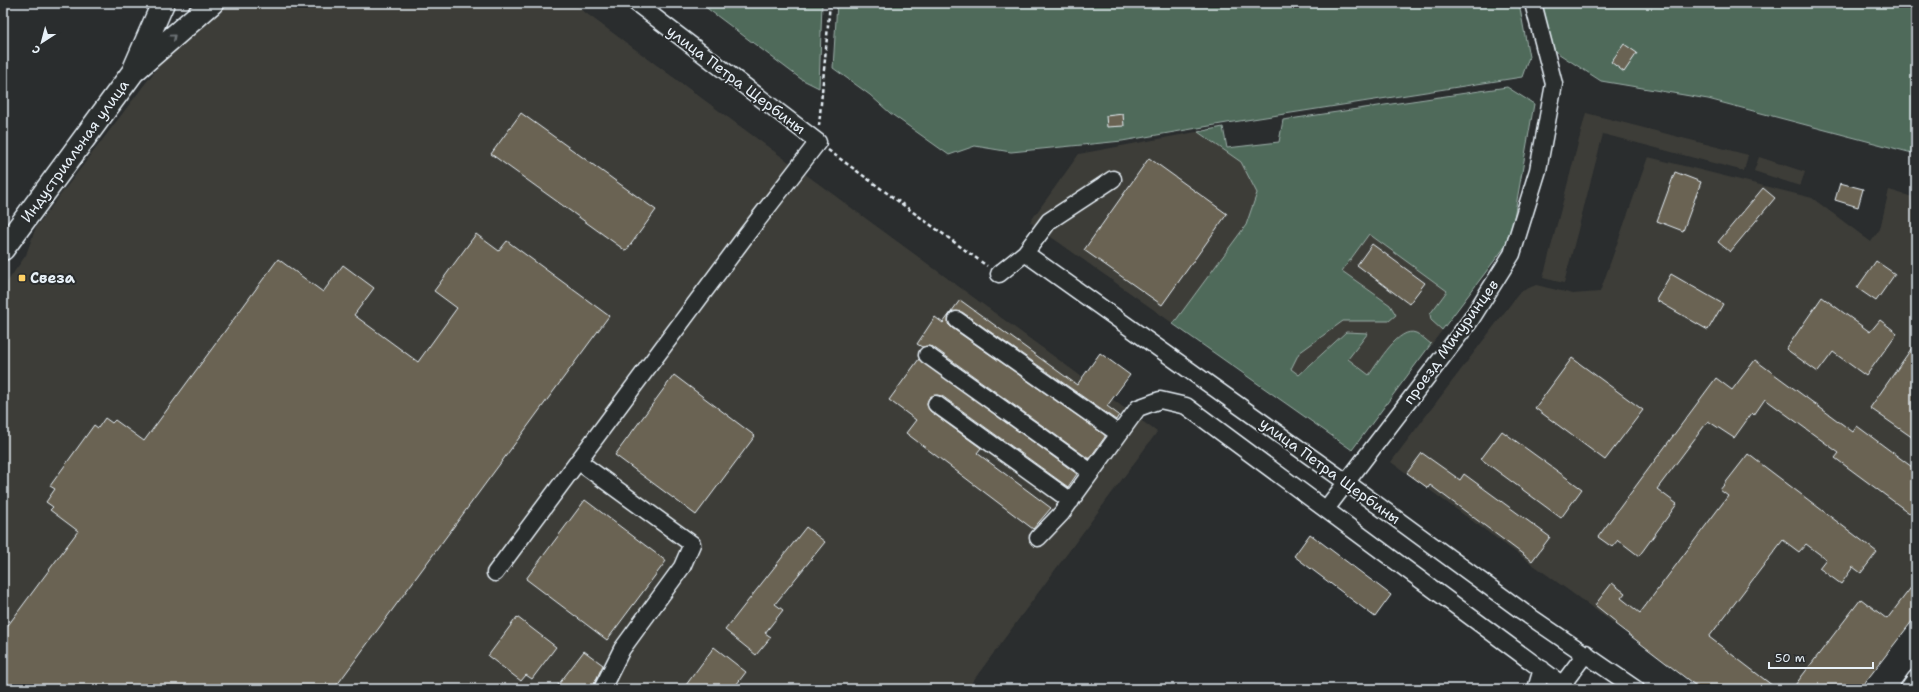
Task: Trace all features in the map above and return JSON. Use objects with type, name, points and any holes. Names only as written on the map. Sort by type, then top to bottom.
[{"type":"highway","name":"Индустриальная улица","points":[[133,72],[163,3]]},
{"type":"highway","name":"Индустриальная улица","points":[[3,249],[133,72],[212,3]]},
{"type":"street","name":"улица Петра Щербины","points":[[636,3],[818,142]]},
{"type":"street","name":"проезд Мичуринцев","points":[[1326,509],[1470,321],[1512,254],[1538,170],[1554,84],[1537,24],[1533,3]]},
{"type":"street","points":[[495,573],[818,142]]},
{"type":"street","points":[[999,274],[1025,253],[1049,221],[1114,179]]},
{"type":"street","name":"улица Петра Щербины","points":[[1025,253],[1346,482],[1522,611],[1586,653],[1636,689]]},
{"type":"street","points":[[956,320],[1119,434]]},
{"type":"street","points":[[927,355],[1092,472]]},
{"type":"street","points":[[1038,538],[1061,514],[1138,408],[1160,400],[1186,406],[1565,687],[1586,653]]},
{"type":"street","points":[[936,404],[1071,501]]},
{"type":"street","points":[[578,461],[692,544],[682,566],[622,649],[602,689]]},
{"type":"street","points":[[1536,689],[1542,669]]},
{"type":"street","points":[[1908,689],[1916,678]]},
{"type":"path","points":[[830,3],[818,142],[999,274]]},
{"type":"shaded area","points":[[225,3],[572,3],[1157,432],[967,689],[3,689],[3,288],[26,255],[36,227],[164,59]]},
{"type":"shaded area","points":[[1507,87],[1534,104],[1510,240],[1352,450],[1030,222],[1079,154],[1223,127],[1227,148],[1279,142],[1283,120]]},
{"type":"shaded area","points":[[1586,113],[1748,155],[1744,171],[1603,134],[1564,283],[1543,278]]},
{"type":"shaded area","points":[[1648,157],[1812,198],[1871,242],[1880,229],[1889,190],[1916,198],[1916,231],[1914,239],[1916,240],[1916,616],[1860,689],[1700,689],[1615,624],[1391,462],[1520,292],[1536,285],[1573,294],[1600,292]]},
{"type":"shaded area","points":[[1759,157],[1805,172],[1800,186],[1754,171]]},
{"type":"green space","points":[[700,3],[822,3],[819,88],[801,79]]},
{"type":"green space","points":[[837,3],[1519,3],[1529,57],[1522,77],[1122,141],[1011,152],[975,146],[949,155],[890,113],[870,95],[833,68]]},
{"type":"green space","points":[[1541,3],[1916,3],[1916,154],[1708,99],[1601,81],[1553,50]]},
{"type":"green space","points":[[1507,87],[1534,104],[1510,240],[1442,330],[1431,320],[1430,314],[1447,291],[1369,234],[1342,271],[1390,305],[1396,315],[1389,321],[1343,321],[1299,353],[1291,369],[1299,375],[1346,332],[1368,333],[1348,359],[1369,375],[1396,340],[1409,332],[1416,333],[1431,344],[1352,450],[1173,324],[1246,225],[1257,193],[1241,162],[1198,132],[1223,127],[1227,148],[1279,142],[1283,120]]},
{"type":"building","points":[[1624,44],[1637,53],[1624,72],[1611,62]]},
{"type":"building","points":[[521,113],[656,210],[626,251],[491,154]]},
{"type":"building","points":[[1123,114],[1124,126],[1107,127],[1106,116]]},
{"type":"building","points":[[1149,158],[1227,214],[1162,305],[1084,250]]},
{"type":"building","points":[[1675,172],[1701,182],[1683,231],[1657,221]]},
{"type":"building","points":[[1840,183],[1863,189],[1858,207],[1835,200]]},
{"type":"building","points":[[1763,188],[1775,198],[1730,252],[1718,242]]},
{"type":"building","points":[[476,234],[499,251],[507,241],[609,316],[334,689],[3,689],[3,632],[78,531],[50,510],[53,507],[46,502],[55,489],[50,486],[94,425],[98,428],[105,418],[112,423],[115,420],[144,441],[278,259],[323,292],[343,265],[374,288],[354,315],[418,362],[457,308],[434,291]]},
{"type":"building","points":[[1372,244],[1425,283],[1409,304],[1357,265]]},
{"type":"building","points":[[1876,261],[1895,274],[1876,301],[1857,288]]},
{"type":"building","points":[[1671,274],[1723,304],[1708,330],[1656,300]]},
{"type":"building","points":[[1822,297],[1870,332],[1880,320],[1897,333],[1866,376],[1833,352],[1818,372],[1786,349]]},
{"type":"building","points":[[960,300],[1077,385],[1100,353],[1130,375],[1107,406],[1119,415],[1116,420],[962,312],[953,311],[949,315],[948,324],[952,328],[1105,435],[1089,459],[933,347],[922,347],[917,344],[935,317],[943,323]]},
{"type":"building","points":[[1916,342],[1916,440],[1870,408]]},
{"type":"building","points":[[1572,358],[1643,410],[1605,460],[1535,408]]},
{"type":"building","points":[[919,359],[1077,474],[1068,487],[942,396],[937,395],[929,398],[927,403],[930,411],[981,448],[977,453],[1051,508],[1033,529],[906,433],[916,420],[889,400]]},
{"type":"building","points":[[1755,360],[1853,432],[1857,426],[1916,470],[1916,518],[1835,458],[1839,453],[1765,399],[1754,415],[1752,413],[1734,438],[1708,421],[1657,489],[1677,504],[1639,556],[1618,540],[1612,547],[1598,537],[1716,378],[1732,390]]},
{"type":"building","points":[[674,375],[755,436],[696,515],[615,455]]},
{"type":"building","points":[[1502,431],[1582,489],[1561,518],[1481,459]]},
{"type":"building","points":[[1422,453],[1460,480],[1464,474],[1550,537],[1532,561],[1430,485],[1428,488],[1407,473]]},
{"type":"building","points":[[1748,454],[1877,552],[1861,573],[1853,567],[1841,584],[1819,568],[1826,559],[1806,544],[1799,552],[1783,540],[1709,637],[1777,689],[1700,689],[1615,624],[1616,622],[1595,605],[1612,583],[1625,593],[1621,598],[1640,613],[1728,496],[1720,490]]},
{"type":"building","points":[[585,500],[666,561],[607,640],[526,579]]},
{"type":"building","points":[[806,527],[825,542],[775,604],[783,610],[765,633],[771,637],[756,655],[725,630]]},
{"type":"building","points":[[1310,534],[1391,595],[1375,617],[1294,556]]},
{"type":"building","points":[[1916,581],[1916,616],[1860,689],[1792,689],[1861,599],[1887,619]]},
{"type":"building","points":[[517,617],[556,647],[532,679],[526,675],[521,681],[488,656]]},
{"type":"building","points":[[714,647],[746,672],[733,689],[683,689]]},
{"type":"building","points":[[584,651],[603,665],[595,682],[589,689],[555,689]]},
{"type":"place","name":"Свеза","points":[[22,278]]}]
